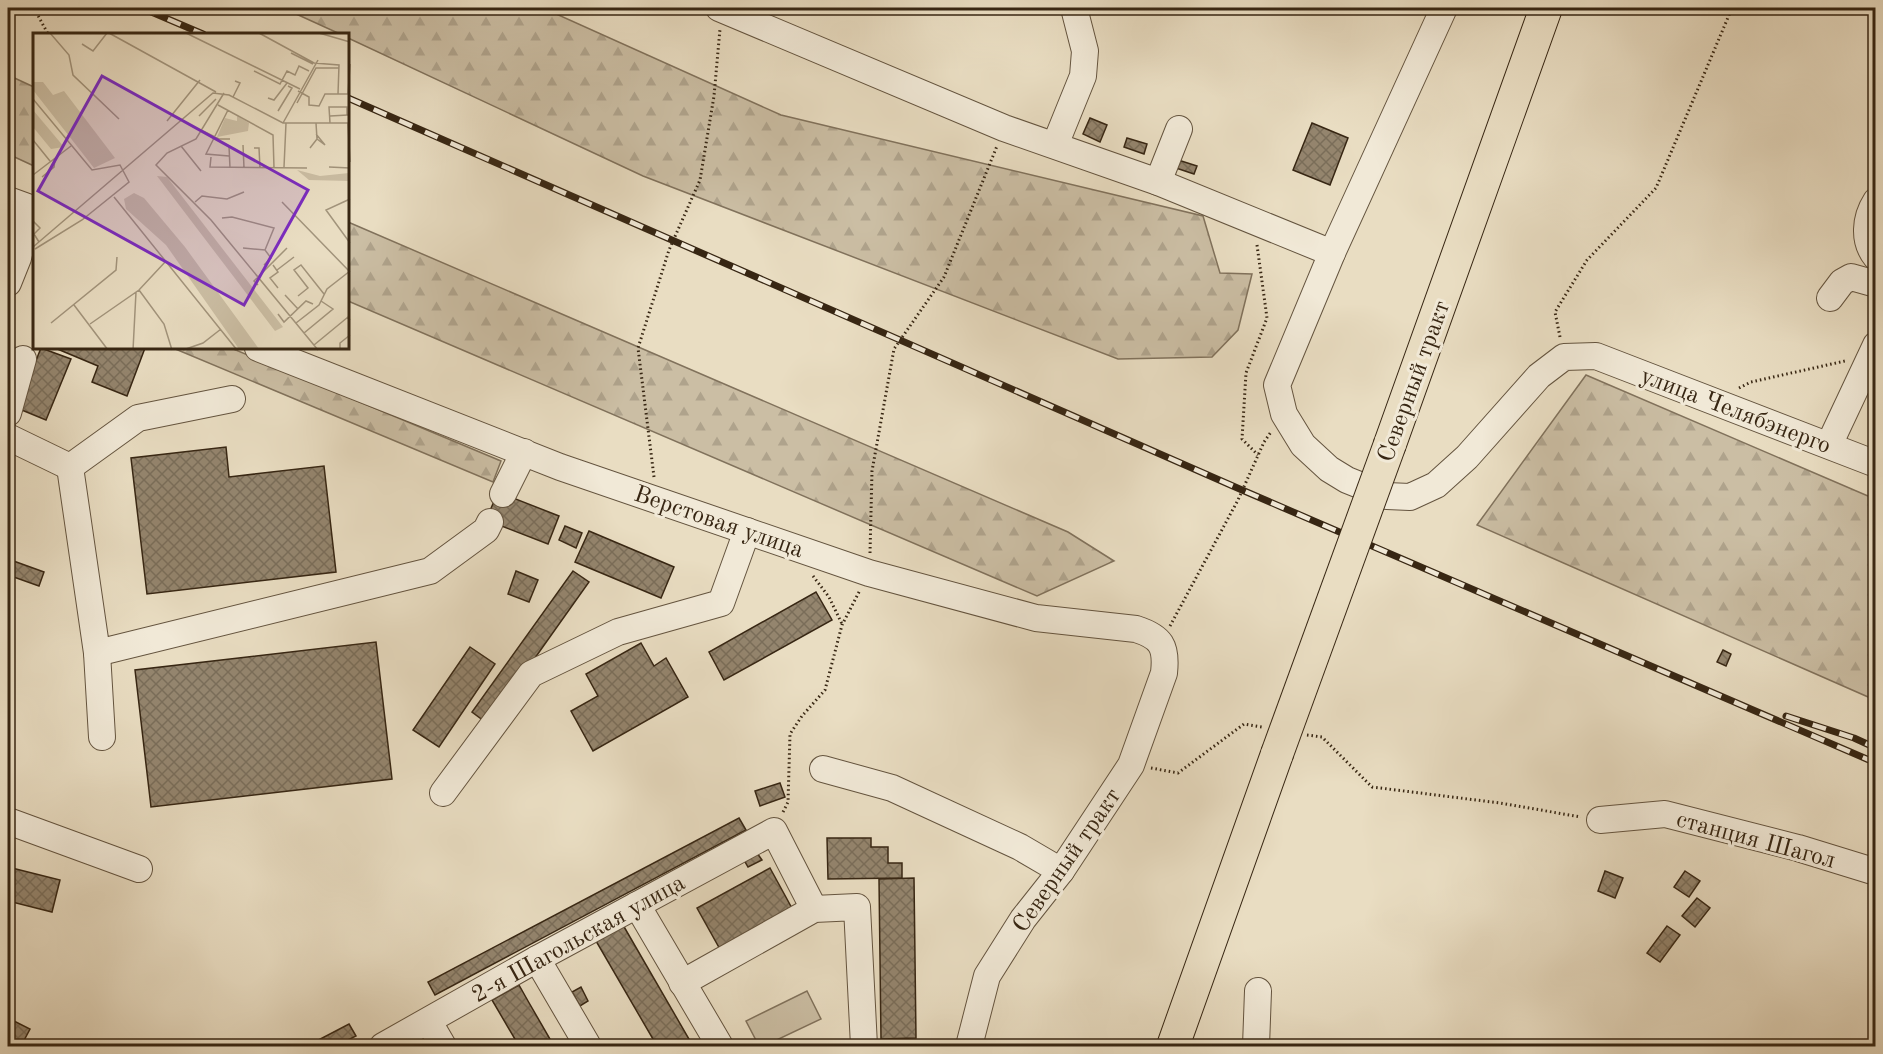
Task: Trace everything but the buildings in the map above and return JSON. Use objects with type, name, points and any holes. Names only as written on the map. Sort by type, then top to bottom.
[{"type":"main road","name":"Северный тракт","points":[[1173,1047],[1272,741],[1390,444],[1546,8]]},
{"type":"street","points":[[721,8],[1004,128],[1158,182],[1332,253]]},
{"type":"street","points":[[1444,8],[1332,253],[1277,385],[1284,414],[1303,445],[1329,469],[1347,480],[1387,496],[1410,497],[1436,484],[1467,457],[1539,376],[1564,357]]},
{"type":"street","points":[[1055,145],[1083,76],[1085,51],[1075,12]]},
{"type":"street","points":[[1158,182],[1179,129]]},
{"type":"street","points":[[8,201],[30,208],[20,258],[8,283]]},
{"type":"street","points":[[1875,201],[1866,226],[1869,249],[1875,257]]},
{"type":"street","points":[[1830,298],[1842,282],[1851,277],[1875,284]]},
{"type":"street","name":"Верстовая улица","points":[[263,350],[524,452],[869,573],[1036,618],[1136,629],[1150,634],[1161,642]]},
{"type":"street","points":[[1829,445],[1873,350]]},
{"type":"street","name":"улица Челябэнерго","points":[[1564,357],[1596,356],[1875,464]]},
{"type":"street","points":[[8,413],[23,359]]},
{"type":"street","points":[[70,466],[138,418],[232,399]]},
{"type":"street","points":[[8,437],[70,466]]},
{"type":"street","points":[[503,494],[524,452]]},
{"type":"street","points":[[70,466],[97,653],[102,737]]},
{"type":"street","points":[[97,653],[430,571],[486,530],[490,522]]},
{"type":"street","points":[[443,794],[531,674],[618,632],[721,603],[747,531]]},
{"type":"street","name":"Северный тракт","points":[[969,1047],[987,976],[1023,919],[1061,871],[1131,765],[1164,673],[1166,657],[1161,642]]},
{"type":"street","points":[[823,769],[892,788],[1020,847],[1061,871]]},
{"type":"street","name":"станция Шагол","points":[[1600,820],[1665,814],[1798,848],[1875,872]]},
{"type":"street","points":[[8,821],[139,869]]},
{"type":"street","points":[[774,831],[814,909]]},
{"type":"street","name":"2-я Шагольская улица","points":[[383,1047],[537,959],[774,831]]},
{"type":"street","points":[[637,905],[720,1047]]},
{"type":"street","points":[[682,983],[814,909],[857,907],[864,1047]]},
{"type":"street","points":[[537,959],[588,1047]]},
{"type":"street","points":[[1256,1047],[1258,991]]},
{"type":"street","points":[[429,1022],[443,1047]]},
{"type":"path","points":[[34,8],[47,33]]},
{"type":"path","points":[[656,500],[638,348],[669,250],[700,180],[714,96],[721,8]]},
{"type":"path","points":[[1564,357],[1555,312],[1587,260],[1656,188],[1732,8]]},
{"type":"path","points":[[774,831],[788,802],[790,734],[802,716],[825,690],[842,624],[869,573],[872,471],[894,349],[944,277],[1004,128]]},
{"type":"path","points":[[1255,222],[1267,318],[1246,373],[1242,439],[1258,455]]},
{"type":"path","points":[[1710,401],[1751,382],[1873,350]]},
{"type":"path","points":[[1161,642],[1238,500],[1264,442],[1284,414]]},
{"type":"path","points":[[790,546],[829,597],[842,624]]},
{"type":"path","points":[[1131,765],[1178,773],[1244,724],[1272,741]]},
{"type":"path","points":[[1300,733],[1322,737],[1372,787],[1500,802],[1600,820]]},
{"type":"green space","points":[[283,8],[543,8],[781,115],[1203,216],[1220,273],[1252,274],[1238,330],[1212,357],[1118,359],[643,176],[350,39],[350,33],[338,33]]},
{"type":"green space","points":[[8,75],[33,87],[33,166],[8,154]]},
{"type":"green space","points":[[350,223],[1068,532],[1114,561],[1037,596],[350,302]]},
{"type":"green space","points":[[178,350],[236,350],[501,461],[493,482]]},
{"type":"green space","points":[[1586,375],[1875,499],[1875,700],[1477,525]]},
{"type":"green space","points":[[807,991],[821,1019],[764,1046],[759,1046],[746,1021]]},
{"type":"railway","points":[[142,8],[201,33]]},
{"type":"railway","points":[[350,99],[1242,490],[1876,763]]},
{"type":"railway","points":[[1786,716],[1854,738],[1876,748]]}]
